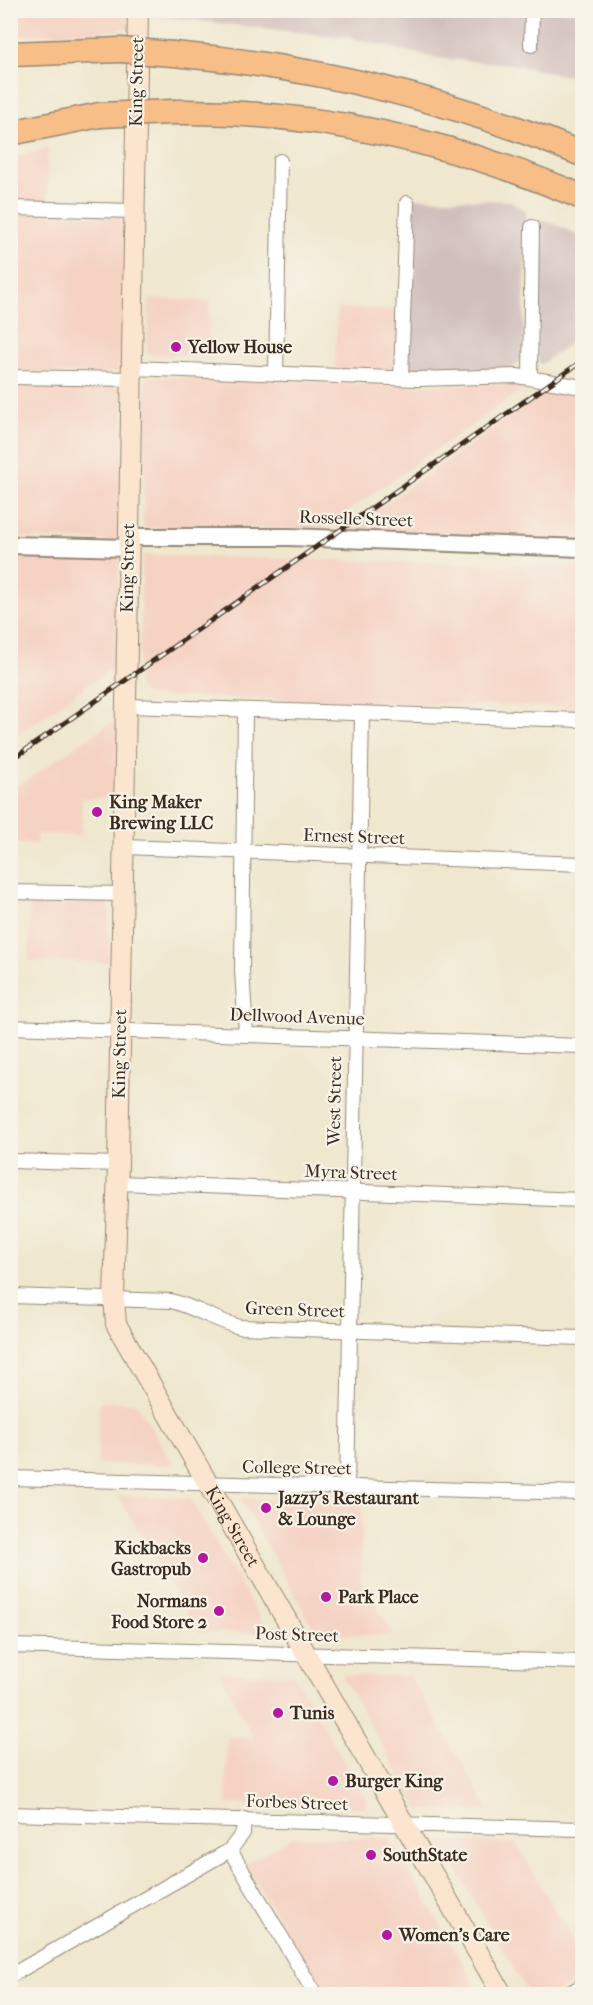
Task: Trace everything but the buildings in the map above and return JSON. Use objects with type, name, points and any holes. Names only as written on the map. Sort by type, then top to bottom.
[{"type":"highway","points":[[10,54],[121,50],[254,63],[396,93],[477,115],[582,154]]},
{"type":"highway","points":[[10,126],[172,111],[277,115],[366,128],[473,156],[582,196]]},
{"type":"highway","points":[[10,133],[100,116]]},
{"type":"main road","name":"King Street","points":[[138,10],[127,706],[114,1298],[116,1324],[502,1995]]},
{"type":"street","points":[[531,45],[532,10]]},
{"type":"street","points":[[276,374],[280,161]]},
{"type":"street","points":[[401,378],[407,203]]},
{"type":"street","points":[[10,208],[135,211]]},
{"type":"street","points":[[530,377],[532,226]]},
{"type":"street","points":[[10,376],[132,373],[401,378],[530,377],[582,387]]},
{"type":"street","name":"Rosselle Street","points":[[10,545],[289,537],[582,548]]},
{"type":"street","points":[[127,706],[582,720]]},
{"type":"street","points":[[245,711],[242,970],[246,1034]]},
{"type":"street","name":"West Street","points":[[347,1487],[348,1329],[362,715]]},
{"type":"street","name":"Ernest Street","points":[[124,847],[582,864]]},
{"type":"street","points":[[10,892],[123,894]]},
{"type":"street","name":"Dellwood Avenue","points":[[10,1027],[582,1046]]},
{"type":"street","name":"Myra Street","points":[[10,1161],[118,1174],[352,1190],[582,1200]]},
{"type":"street","name":"Green Street","points":[[10,1296],[171,1301],[190,1306],[219,1321],[240,1327],[582,1338]]},
{"type":"street","name":"College Street","points":[[10,1478],[582,1492]]},
{"type":"street","name":"Post Street","points":[[10,1646],[582,1662]]},
{"type":"street","name":"Forbes Street","points":[[10,1814],[582,1829]]},
{"type":"street","points":[[10,1976],[230,1850],[243,1833],[244,1820]]},
{"type":"street","points":[[230,1850],[315,1995]]},
{"type":"street","points":[[568,1995],[582,1986]]},
{"type":"shaded area","points":[[155,10],[582,11],[582,79],[509,64],[436,58],[350,38],[155,16]]},
{"type":"shaded area","points":[[11,11],[131,11],[131,29],[11,36]]},
{"type":"shaded area","points":[[48,149],[47,203],[11,203],[10,158]]},
{"type":"shaded area","points":[[412,198],[511,201],[526,211],[523,357],[514,368],[408,371]]},
{"type":"shaded area","points":[[11,212],[127,217],[122,371],[92,374],[11,371]]},
{"type":"shaded area","points":[[543,219],[582,237],[582,335],[540,365],[537,351]]},
{"type":"shaded area","points":[[149,299],[210,301],[208,356],[147,354]]},
{"type":"shaded area","points":[[337,308],[396,310],[396,372],[335,370]]},
{"type":"shaded area","points":[[146,376],[394,385],[531,383],[324,528],[143,528]]},
{"type":"shaded area","points":[[11,381],[120,385],[124,389],[120,535],[116,541],[11,538]]},
{"type":"shaded area","points":[[546,392],[582,394],[582,540],[349,529]]},
{"type":"shaded area","points":[[11,552],[111,554],[119,560],[116,665],[11,739]]},
{"type":"shaded area","points":[[143,555],[582,567],[582,708],[150,696],[144,693],[138,685]]},
{"type":"shaded area","points":[[119,717],[117,799],[82,798],[81,835],[37,834],[36,844],[11,844],[11,791]]},
{"type":"shaded area","points":[[30,897],[96,899],[109,903],[109,963],[29,961]]},
{"type":"shaded area","points":[[99,1402],[136,1403],[174,1465],[97,1464]]},
{"type":"shaded area","points":[[118,1496],[190,1498],[269,1633],[198,1632]]},
{"type":"shaded area","points":[[241,1499],[362,1503],[361,1578],[393,1635],[317,1634]]},
{"type":"shaded area","points":[[220,1673],[294,1675],[367,1801],[364,1808],[226,1804],[227,1737],[254,1738]]},
{"type":"shaded area","points":[[342,1675],[411,1677],[490,1811],[419,1810]]},
{"type":"shaded area","points":[[292,1837],[390,1839],[481,1994],[324,1994],[245,1864]]},
{"type":"shaded area","points":[[439,1841],[516,1843],[582,1956],[582,1979],[556,1994],[529,1994]]},
{"type":"railway","points":[[10,761],[582,361]]},
{"type":"place","name":"Yellow House","points":[[176,347]]},
{"type":"place","name":"King Maker Brewing LLC","points":[[97,812]]},
{"type":"place","name":"Jazzy's Restaurant & Lounge","points":[[266,1508]]},
{"type":"place","name":"Kickbacks Gastropub","points":[[203,1558]]},
{"type":"place","name":"Park Place","points":[[326,1597]]},
{"type":"place","name":"Normans Food Store 2","points":[[219,1611]]},
{"type":"place","name":"Tunis","points":[[278,1713]]},
{"type":"place","name":"Burger King","points":[[333,1781]]},
{"type":"place","name":"SouthState","points":[[371,1855]]},
{"type":"place","name":"Women's Care","points":[[387,1935]]}]
